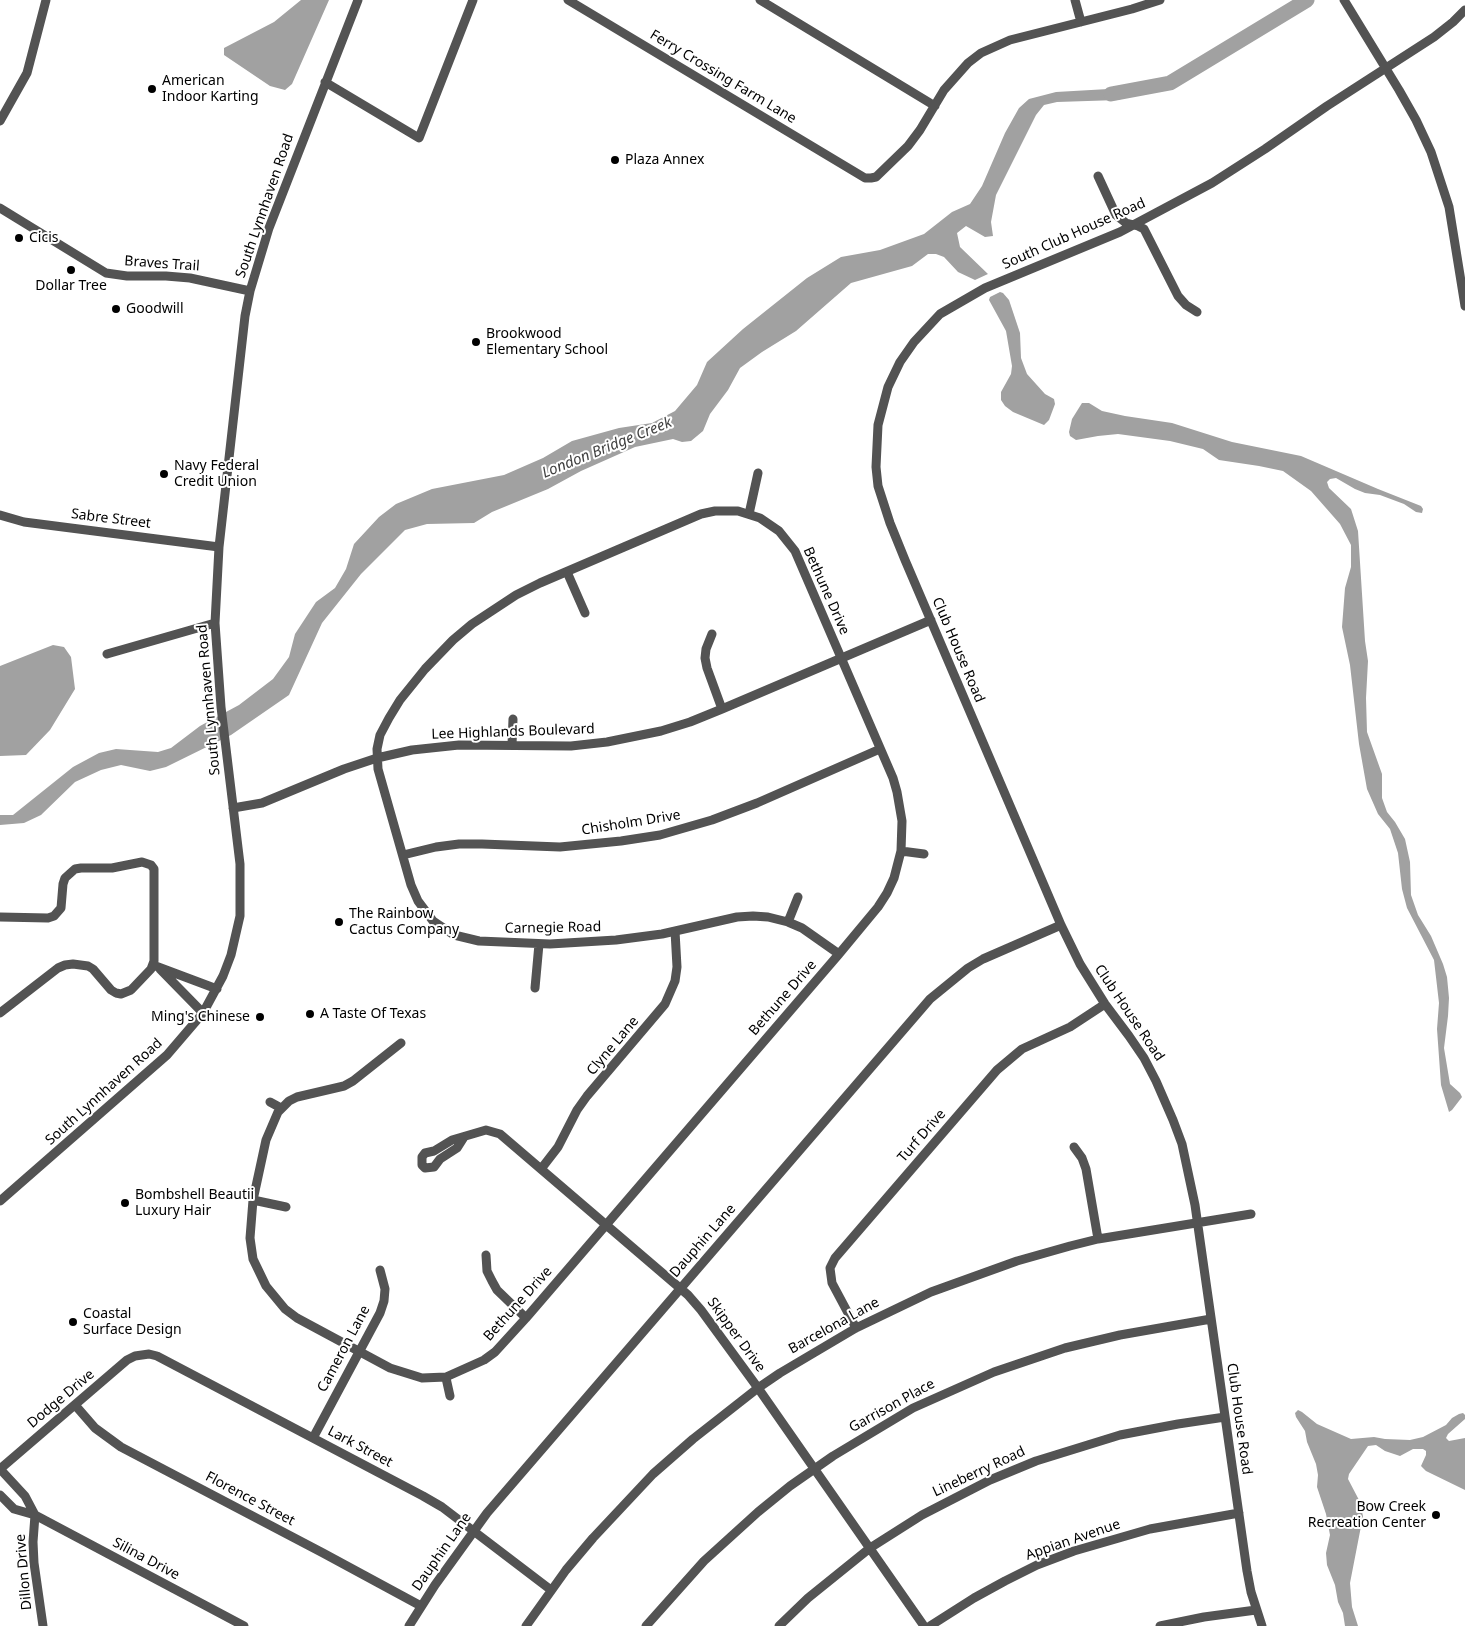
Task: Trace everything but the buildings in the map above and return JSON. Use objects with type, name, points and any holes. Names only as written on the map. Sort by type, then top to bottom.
[{"type":"street","points":[[0,121],[27,73],[46,0]]},
{"type":"street","name":"South Lynnhaven Road","points":[[0,1201],[168,1055],[202,1013],[216,989],[231,955],[240,916],[240,864],[221,707],[215,623],[219,547],[245,316],[250,291],[270,228],[358,0]]},
{"type":"street","points":[[325,82],[419,138],[473,0]]},
{"type":"street","name":"Ferry Crossing Farm Lane","points":[[568,0],[865,178],[876,176],[895,160],[920,130],[935,106]]},
{"type":"street","points":[[760,0],[935,106],[957,74],[981,53],[1010,40],[1160,0]]},
{"type":"street","points":[[1075,0],[1080,22]]},
{"type":"street","points":[[1344,0],[1416,120],[1431,152],[1449,207],[1465,306]]},
{"type":"street","name":"South Club House Road","points":[[905,560],[882,501],[876,467],[876,444],[882,406],[888,387],[900,362],[914,342],[940,314],[962,300],[1004,280],[1134,225],[1212,183],[1434,37],[1464,14]]},
{"type":"street","points":[[1098,176],[1116,215],[1126,223],[1144,229],[1178,296],[1186,305],[1197,312]]},
{"type":"street","name":"Braves Trail","points":[[0,208],[106,272],[127,276],[190,278],[250,291]]},
{"type":"street","points":[[749,514],[758,473]]},
{"type":"street","name":"Bethune Drive","points":[[281,1108],[273,1121],[266,1140],[250,1220],[253,1259],[266,1286],[285,1309],[297,1318],[390,1368],[422,1378],[446,1378],[474,1366],[495,1352],[526,1318],[840,954],[887,893],[894,878],[901,851],[902,828],[900,806],[892,778],[795,551],[779,531],[760,518],[749,514],[726,510],[701,514],[540,583],[510,599],[472,624],[453,640],[425,669],[396,706],[380,735],[377,758]]},
{"type":"street","name":"Sabre Street","points":[[0,515],[24,522],[219,547]]},
{"type":"street","name":"Club House Road","points":[[905,560],[1061,925],[1080,964],[1105,1004],[1144,1058],[1173,1120],[1187,1165],[1249,1578],[1256,1610],[1262,1626]]},
{"type":"street","points":[[567,572],[585,613]]},
{"type":"street","name":"Lee Highlands Boulevard","points":[[233,808],[269,800],[320,778],[377,758],[412,750],[438,746],[571,746],[623,739],[661,731],[722,709],[931,620]]},
{"type":"street","points":[[107,654],[215,623]]},
{"type":"street","points":[[712,634],[706,649],[705,658],[722,709]]},
{"type":"street","points":[[512,745],[513,720]]},
{"type":"street","name":"Chisholm Drive","points":[[403,855],[459,844],[560,847],[621,841],[660,834],[712,820],[880,749]]},
{"type":"street","name":"Carnegie Road","points":[[377,758],[378,769],[411,885],[418,901],[433,920],[443,928],[466,939],[539,944],[616,940],[675,931],[737,917],[768,917],[788,922],[812,933],[840,954]]},
{"type":"street","points":[[901,851],[924,854]]},
{"type":"street","points":[[0,918],[48,918],[54,916],[61,908],[63,884],[66,878],[75,870],[81,868],[112,868],[147,863],[151,865],[154,873],[155,966],[202,1013]]},
{"type":"street","points":[[788,922],[798,897]]},
{"type":"street","name":"Dauphin Lane","points":[[409,1626],[473,1531],[574,1410],[930,999],[941,988],[983,959],[1061,925]]},
{"type":"street","name":"Clyne Lane","points":[[541,1169],[558,1147],[577,1110],[587,1096],[665,1004],[675,980],[677,967],[675,931]]},
{"type":"street","points":[[535,988],[539,944]]},
{"type":"street","points":[[0,1013],[58,968],[65,965],[88,966],[111,990],[121,994],[131,990],[155,966]]},
{"type":"street","points":[[155,966],[216,989]]},
{"type":"street","name":"Turf Drive","points":[[856,1328],[832,1283],[830,1268],[835,1258],[997,1070],[1022,1049],[1070,1027],[1105,1004]]},
{"type":"street","points":[[270,1102],[281,1108],[297,1097],[344,1086],[401,1043]]},
{"type":"street","name":"Skipper Drive","points":[[464,1137],[479,1131],[493,1131],[500,1134],[680,1288],[701,1310],[758,1388],[924,1626]]},
{"type":"street","points":[[464,1137],[457,1148],[440,1159],[434,1167],[426,1168],[422,1164],[422,1156],[425,1153],[434,1151],[452,1140],[464,1137]]},
{"type":"street","points":[[1074,1147],[1082,1158],[1086,1169],[1098,1239]]},
{"type":"street","points":[[253,1200],[286,1208]]},
{"type":"street","name":"Barcelona Lane","points":[[526,1626],[551,1590],[593,1538],[635,1492],[692,1439],[780,1373],[856,1328],[931,1292],[970,1277],[1061,1248],[1098,1239],[1251,1214]]},
{"type":"street","points":[[486,1255],[488,1270],[497,1290],[526,1318]]},
{"type":"street","name":"Cameron Lane","points":[[313,1438],[380,1313],[385,1289],[380,1270]]},
{"type":"street","name":"Garrison Place","points":[[646,1626],[724,1541],[777,1496],[833,1456],[913,1408],[994,1372],[1065,1348],[1120,1334],[1211,1319]]},
{"type":"street","name":"Lark Street","points":[[142,1354],[156,1356],[423,1496],[442,1507],[551,1590]]},
{"type":"street","name":"Dodge Drive","points":[[0,1469],[128,1360],[142,1354]]},
{"type":"street","points":[[446,1378],[450,1396]]},
{"type":"street","name":"Florence Street","points":[[75,1405],[96,1428],[121,1447],[421,1606]]},
{"type":"street","name":"Lineberry Road","points":[[779,1626],[808,1598],[870,1548],[956,1496],[1036,1461],[1120,1435],[1225,1417]]},
{"type":"street","points":[[0,1469],[25,1496],[35,1516]]},
{"type":"street","name":"Silina Drive","points":[[0,1495],[14,1509],[35,1516],[244,1626]]},
{"type":"street","name":"Appian Avenue","points":[[930,1626],[1005,1581],[1074,1551],[1150,1529],[1239,1513]]},
{"type":"street","name":"Dillon Drive","points":[[35,1516],[32,1542],[43,1626]]},
{"type":"street","points":[[1160,1626],[1204,1617],[1256,1610]]},
{"type":"water","points":[[301,0],[329,0],[292,84],[285,90],[270,86],[224,55],[224,48],[274,22]]},
{"type":"water","points":[[1126,88],[1133,91],[1129,96],[1118,100],[1057,102],[1044,105],[1036,115],[996,195],[991,222],[993,236],[985,237],[966,226],[957,233],[960,247],[988,274],[975,280],[958,272],[944,257],[928,254],[912,266],[851,283],[796,331],[740,368],[728,390],[710,414],[703,431],[691,441],[682,442],[673,439],[635,447],[581,471],[548,489],[492,512],[474,523],[427,524],[405,530],[361,574],[322,623],[289,695],[231,735],[166,767],[150,771],[121,765],[101,770],[75,782],[41,815],[24,823],[0,825],[0,815],[13,815],[73,767],[99,753],[116,749],[158,752],[171,748],[200,726],[239,705],[273,679],[289,657],[295,634],[316,602],[335,588],[346,569],[354,544],[379,517],[396,504],[432,489],[504,475],[543,458],[572,441],[619,428],[652,423],[675,411],[697,385],[707,362],[743,329],[807,278],[841,257],[880,250],[924,234],[952,212],[970,204],[982,186],[1005,133],[1019,108],[1029,99],[1056,92]]},
{"type":"water","points":[[1000,292],[1009,300],[1020,333],[1021,358],[1027,374],[1045,394],[1054,399],[1055,404],[1049,420],[1044,425],[1013,412],[1001,400],[1001,392],[1011,374],[1012,366],[1006,331],[989,300],[990,297]]},
{"type":"water","points":[[1082,403],[1089,403],[1102,411],[1172,423],[1232,442],[1301,456],[1421,506],[1423,509],[1422,513],[1416,512],[1404,504],[1380,495],[1365,493],[1355,489],[1336,478],[1330,479],[1327,482],[1329,488],[1351,509],[1358,531],[1368,661],[1367,732],[1382,774],[1382,798],[1387,812],[1405,839],[1410,862],[1411,895],[1418,915],[1431,936],[1447,977],[1449,998],[1444,1048],[1450,1084],[1462,1097],[1449,1112],[1441,1085],[1437,1029],[1439,1003],[1434,960],[1407,908],[1402,889],[1398,853],[1390,829],[1378,814],[1367,789],[1359,744],[1350,665],[1342,627],[1345,588],[1351,567],[1351,545],[1340,524],[1311,491],[1283,471],[1219,460],[1203,449],[1170,441],[1118,434],[1076,440],[1070,436],[1069,432],[1072,419]]},
{"type":"water","points":[[53,645],[64,647],[71,657],[75,689],[50,730],[26,755],[0,756],[0,666]]},
{"type":"water","points":[[1298,1410],[1317,1424],[1351,1439],[1374,1437],[1410,1440],[1423,1437],[1446,1425],[1459,1414],[1463,1413],[1465,1415],[1465,1419],[1446,1438],[1449,1441],[1465,1438],[1465,1490],[1426,1471],[1421,1466],[1426,1455],[1426,1451],[1423,1449],[1413,1449],[1400,1456],[1385,1451],[1376,1445],[1368,1446],[1349,1474],[1348,1479],[1359,1500],[1363,1516],[1350,1583],[1352,1607],[1358,1626],[1345,1626],[1335,1585],[1327,1565],[1326,1553],[1330,1535],[1326,1514],[1317,1487],[1318,1475],[1316,1464],[1307,1442],[1305,1431],[1296,1417],[1295,1413]]},
{"type":"waterway","name":"London Bridge Creek","points":[[1111,94],[1170,83],[1307,0]]},
{"type":"place","name":"American Indoor Karting","points":[[152,89]]},
{"type":"place","name":"Plaza Annex","points":[[615,160]]},
{"type":"place","name":"Cicis","points":[[19,238]]},
{"type":"place","name":"Dollar Tree","points":[[71,270]]},
{"type":"place","name":"Goodwill","points":[[116,309]]},
{"type":"place","name":"Brookwood Elementary School","points":[[476,342]]},
{"type":"place","name":"Navy Federal Credit Union","points":[[164,474]]},
{"type":"place","name":"The Rainbow Cactus Company","points":[[339,922]]},
{"type":"place","name":"A Taste Of Texas","points":[[310,1014]]},
{"type":"place","name":"Ming's Chinese","points":[[260,1017]]},
{"type":"place","name":"Bombshell Beautii Luxury Hair","points":[[125,1203]]},
{"type":"place","name":"Coastal Surface Design","points":[[73,1322]]},
{"type":"place","name":"Bow Creek Recreation Center","points":[[1436,1515]]}]
